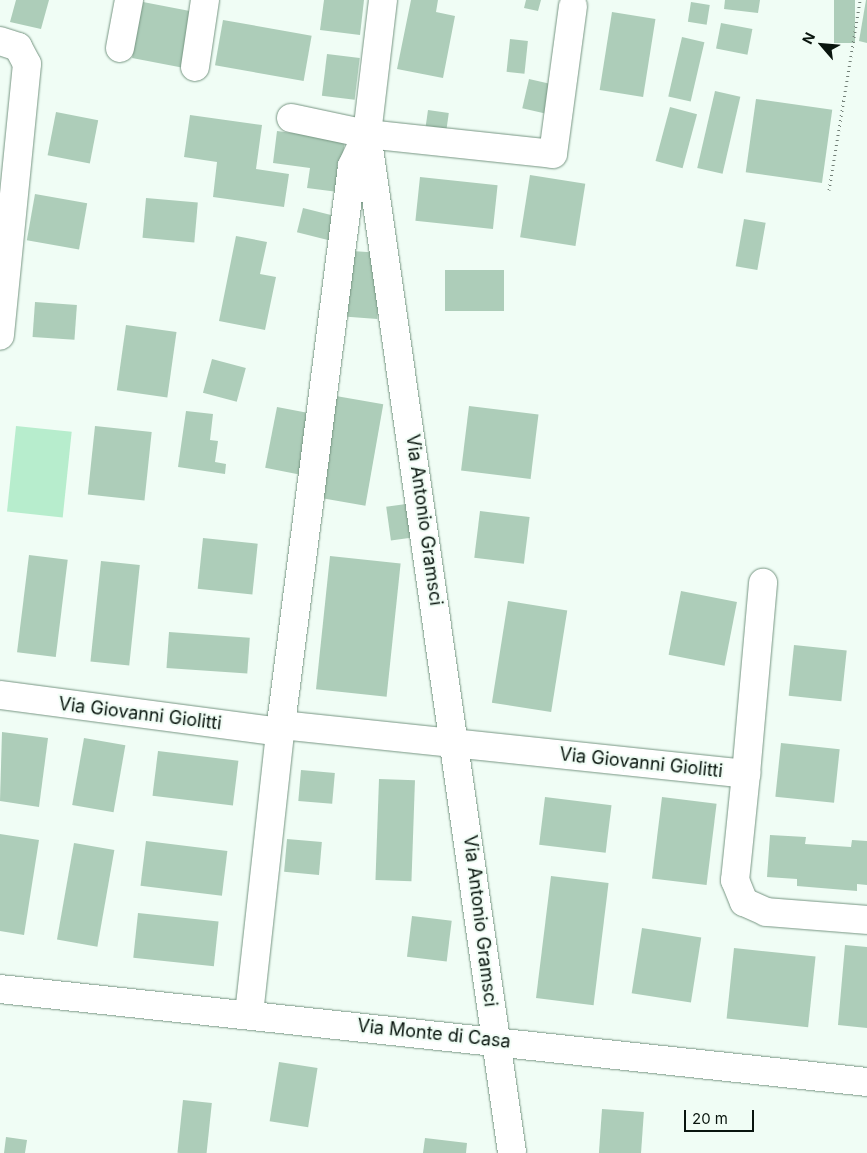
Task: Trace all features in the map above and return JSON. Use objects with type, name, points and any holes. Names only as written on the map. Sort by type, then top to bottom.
[{"type":"street","points":[[120,48],[129,0]]},
{"type":"street","points":[[195,67],[205,0]]},
{"type":"street","name":"Via Antonio Gramsci","points":[[383,0],[368,134],[457,743],[495,1041],[512,1153]]},
{"type":"street","points":[[291,118],[368,134],[553,154],[573,6]]},
{"type":"street","points":[[0,41],[18,47],[27,64],[0,336]]},
{"type":"street","points":[[249,1014],[280,728],[352,166],[368,134]]},
{"type":"street","points":[[746,774],[763,583]]},
{"type":"street","name":"Via Giovanni Giolitti","points":[[0,695],[280,728],[457,743],[746,774],[735,880],[744,902],[766,912],[867,920]]},
{"type":"street","name":"Via Monte di Casa","points":[[0,989],[249,1014],[867,1082]]},
{"type":"path","points":[[829,190],[860,0]]},
{"type":"green space","points":[[16,426],[72,432],[63,517],[7,512]]},
{"type":"building","points":[[16,0],[49,0],[41,29],[10,22]]},
{"type":"building","points":[[324,0],[364,0],[360,35],[320,30]]},
{"type":"building","points":[[411,0],[438,0],[436,12],[455,16],[443,78],[397,69]]},
{"type":"building","points":[[526,0],[541,0],[538,11],[524,8]]},
{"type":"building","points":[[725,0],[760,0],[758,13],[724,9]]},
{"type":"building","points":[[834,0],[855,0],[855,43],[834,43]]},
{"type":"building","points":[[867,0],[867,43],[859,41]]},
{"type":"building","points":[[143,2],[195,12],[184,68],[132,58]]},
{"type":"building","points":[[691,2],[710,5],[707,25],[688,22]]},
{"type":"building","points":[[612,12],[655,19],[643,97],[600,90]]},
{"type":"building","points":[[223,20],[312,36],[304,81],[215,65]]},
{"type":"building","points":[[721,23],[752,29],[747,55],[716,49]]},
{"type":"building","points":[[682,37],[704,42],[691,102],[668,96]]},
{"type":"building","points":[[510,39],[528,41],[524,74],[507,72]]},
{"type":"building","points":[[327,54],[360,58],[355,100],[322,96]]},
{"type":"building","points":[[529,79],[556,85],[550,115],[522,108]]},
{"type":"building","points":[[715,91],[740,97],[723,174],[697,168]]},
{"type":"building","points":[[756,99],[832,110],[822,183],[746,172]]},
{"type":"building","points":[[670,107],[697,114],[683,168],[656,161]]},
{"type":"building","points":[[428,110],[449,113],[447,129],[426,126]]},
{"type":"building","points":[[56,112],[98,120],[90,163],[48,155]]},
{"type":"building","points":[[190,115],[262,125],[256,169],[289,174],[284,207],[213,197],[217,162],[184,157]]},
{"type":"building","points":[[277,131],[345,140],[338,192],[307,188],[310,168],[273,163]]},
{"type":"building","points":[[530,175],[585,184],[575,246],[520,237]]},
{"type":"building","points":[[420,177],[498,185],[493,229],[415,221]]},
{"type":"building","points":[[35,194],[87,203],[79,249],[27,240]]},
{"type":"building","points":[[146,198],[198,203],[194,242],[143,238]]},
{"type":"building","points":[[303,208],[338,217],[332,241],[297,232]]},
{"type":"building","points":[[744,219],[766,223],[757,270],[736,266]]},
{"type":"building","points":[[236,236],[267,242],[260,274],[276,277],[265,330],[219,321]]},
{"type":"building","points":[[352,251],[382,253],[377,319],[347,317]]},
{"type":"building","points":[[445,270],[504,270],[504,311],[445,311]]},
{"type":"building","points":[[35,302],[77,305],[74,340],[33,337]]},
{"type":"building","points":[[126,325],[177,332],[167,397],[117,390]]},
{"type":"building","points":[[212,359],[246,368],[237,402],[203,393]]},
{"type":"building","points":[[336,396],[383,404],[365,506],[318,497]]},
{"type":"building","points":[[469,406],[538,415],[531,479],[461,471]]},
{"type":"building","points":[[277,407],[312,414],[301,475],[265,468]]},
{"type":"building","points":[[186,411],[213,414],[210,440],[218,441],[215,462],[226,464],[225,474],[178,467]]},
{"type":"building","points":[[95,426],[152,432],[144,501],[88,495]]},
{"type":"building","points":[[406,504],[411,538],[391,540],[386,507]]},
{"type":"building","points":[[480,511],[530,517],[524,564],[474,558]]},
{"type":"building","points":[[203,538],[258,544],[252,594],[198,589]]},
{"type":"building","points":[[29,555],[68,560],[56,657],[17,652]]},
{"type":"building","points":[[330,556],[401,563],[387,697],[316,689]]},
{"type":"building","points":[[101,561],[140,565],[129,666],[90,661]]},
{"type":"building","points":[[681,591],[737,602],[725,666],[669,655]]},
{"type":"building","points":[[508,601],[567,610],[551,712],[492,703]]},
{"type":"building","points":[[169,632],[250,638],[247,674],[166,668]]},
{"type":"building","points":[[794,645],[847,651],[841,701],[789,696]]},
{"type":"building","points":[[2,732],[48,738],[39,807],[0,801]]},
{"type":"building","points":[[84,738],[125,745],[114,812],[72,805]]},
{"type":"building","points":[[781,743],[840,749],[834,803],[775,797]]},
{"type":"building","points":[[158,751],[238,761],[233,806],[153,796]]},
{"type":"building","points":[[301,770],[335,773],[332,804],[298,801]]},
{"type":"building","points":[[379,779],[415,780],[411,881],[375,880]]},
{"type":"building","points":[[545,797],[612,805],[606,853],[539,845]]},
{"type":"building","points":[[662,797],[717,804],[707,885],[652,878]]},
{"type":"building","points":[[0,834],[39,840],[24,935],[0,931]]},
{"type":"building","points":[[770,835],[806,837],[805,844],[851,847],[852,840],[867,841],[867,885],[857,884],[857,891],[797,886],[797,879],[767,877]]},
{"type":"building","points":[[287,839],[322,842],[319,875],[284,872]]},
{"type":"building","points":[[146,841],[227,851],[222,896],[141,886]]},
{"type":"building","points":[[74,843],[114,850],[97,947],[57,940]]},
{"type":"building","points":[[551,876],[609,883],[594,1005],[536,998]]},
{"type":"building","points":[[138,913],[219,921],[214,966],[133,958]]},
{"type":"building","points":[[412,916],[452,921],[447,962],[407,957]]},
{"type":"building","points":[[642,928],[701,937],[691,1003],[632,993]]},
{"type":"building","points":[[845,945],[867,947],[867,1028],[838,1025]]},
{"type":"building","points":[[734,948],[816,957],[808,1027],[727,1019]]},
{"type":"building","points":[[279,1062],[318,1068],[308,1127],[270,1121]]},
{"type":"building","points":[[183,1100],[212,1103],[207,1153],[177,1153]]},
{"type":"building","points":[[602,1109],[644,1112],[641,1153],[599,1153]]},
{"type":"building","points":[[6,1137],[27,1140],[25,1153],[4,1153]]},
{"type":"building","points":[[425,1138],[467,1143],[466,1153],[423,1153]]}]
